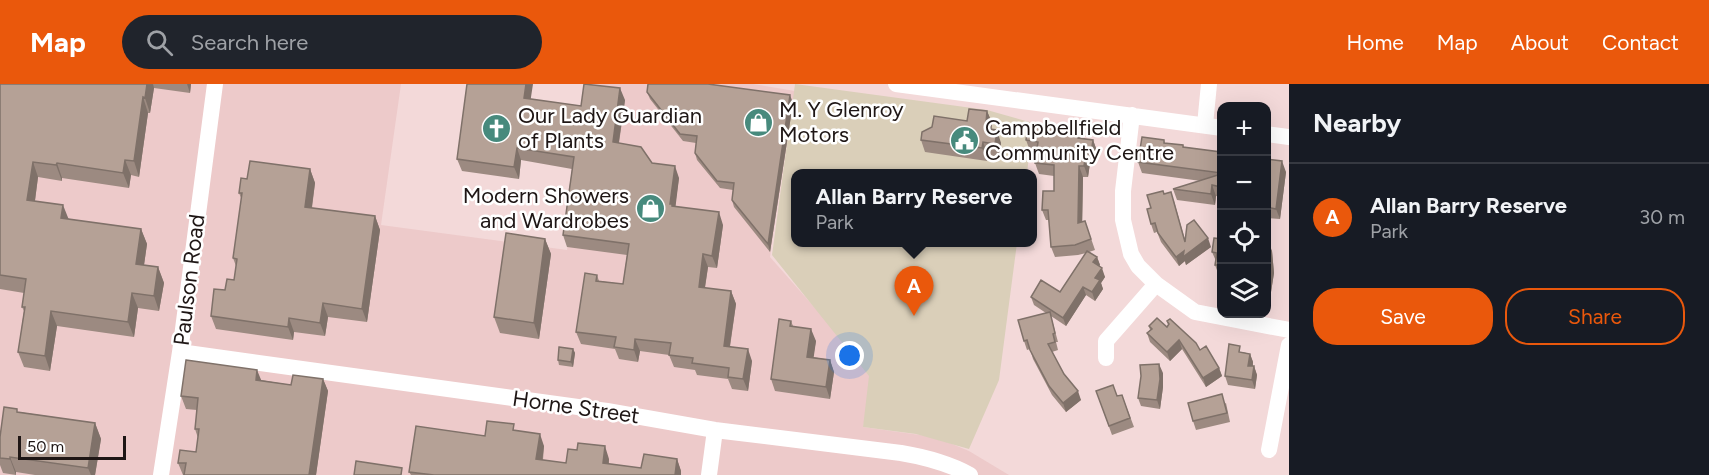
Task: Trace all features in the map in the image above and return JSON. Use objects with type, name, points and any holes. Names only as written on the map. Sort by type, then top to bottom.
[{"type":"street","name":"Paulson Road","points":[[161,475],[180,352],[215,84]]},
{"type":"street","points":[[896,84],[1009,92],[1132,115],[1213,127],[1209,84]]},
{"type":"street","points":[[1132,115],[1123,191],[1123,220],[1131,254],[1138,266],[1156,284],[1195,312],[1289,330]]},
{"type":"street","points":[[1271,135],[1289,137]]},
{"type":"street","points":[[1106,358],[1107,341],[1156,284]]},
{"type":"street","points":[[1269,450],[1289,345]]},
{"type":"street","name":"Horne Street","points":[[180,352],[607,411],[715,430],[927,457],[970,475]]},
{"type":"street","points":[[709,475],[715,430]]},
{"type":"shaded area","points":[[0,84],[401,84],[381,225],[567,250],[590,84],[753,84],[795,91],[770,257],[875,376],[863,427],[927,436],[945,441],[969,451],[1009,475],[0,475]]},
{"type":"shaded area","points":[[795,84],[987,110],[1033,123],[1027,169],[791,169],[791,247],[1016,247],[999,380],[969,449],[916,434],[863,427],[869,376],[772,255]]},
{"type":"building","points":[[0,84],[147,84],[134,161],[125,160],[123,173],[57,163],[56,165],[33,162],[27,200],[63,205],[61,218],[141,229],[136,264],[158,267],[154,296],[132,293],[128,322],[51,311],[45,356],[18,352],[25,307],[22,307],[26,279],[0,275]]},
{"type":"building","points":[[467,84],[526,84],[524,98],[581,106],[584,84],[620,88],[613,142],[641,147],[652,163],[675,166],[670,204],[672,206],[719,212],[712,256],[703,254],[699,287],[731,291],[724,346],[748,349],[743,379],[728,377],[729,368],[692,363],[693,358],[669,355],[671,343],[635,339],[634,350],[614,347],[616,337],[576,332],[585,273],[597,275],[596,281],[623,284],[629,244],[563,235],[574,157],[517,148],[514,167],[457,159]]},
{"type":"building","points":[[648,84],[708,84],[790,95],[768,244],[732,200],[734,183],[717,181],[695,153],[697,136],[680,134],[647,92]]},
{"type":"building","points":[[969,109],[987,111],[986,123],[989,124],[989,129],[997,130],[995,144],[983,142],[982,148],[921,140],[922,132],[932,127],[934,116],[967,121]]},
{"type":"building","points":[[1050,125],[1078,132],[1078,138],[1093,140],[1091,153],[1086,152],[1084,166],[1079,166],[1078,223],[1085,221],[1091,239],[1075,245],[1051,247],[1048,210],[1042,210],[1043,191],[1054,191],[1054,165],[1035,163],[1038,142],[1026,140],[1028,126],[1049,128]]},
{"type":"building","points":[[1142,137],[1164,140],[1164,143],[1183,145],[1183,147],[1217,151],[1217,172],[1138,162]]},
{"type":"building","points":[[1271,160],[1282,161],[1276,209],[1271,208]]},
{"type":"building","points":[[250,161],[310,169],[305,207],[375,216],[362,309],[323,303],[320,323],[289,318],[288,327],[211,316],[214,289],[225,290],[227,279],[234,280],[237,259],[233,258],[242,193],[239,193],[241,178],[247,179]]},
{"type":"building","points":[[1217,175],[1217,186],[1212,185],[1211,194],[1173,189]]},
{"type":"building","points":[[1163,191],[1164,194],[1171,192],[1185,242],[1187,225],[1194,220],[1208,238],[1183,257],[1184,251],[1176,257],[1158,233],[1155,223],[1151,224],[1147,209],[1151,208],[1147,195]]},
{"type":"building","points":[[506,233],[545,239],[534,323],[494,317]]},
{"type":"building","points":[[1214,238],[1217,238],[1217,253],[1212,252]]},
{"type":"building","points":[[1087,251],[1097,257],[1093,262],[1102,268],[1095,278],[1100,280],[1092,292],[1083,287],[1063,318],[1031,297],[1041,280],[1060,292]]},
{"type":"building","points":[[1050,312],[1055,342],[1048,344],[1064,374],[1078,391],[1063,403],[1049,386],[1027,340],[1024,341],[1018,320]]},
{"type":"building","points":[[1157,318],[1167,327],[1169,324],[1167,321],[1170,319],[1196,343],[1200,350],[1206,346],[1219,368],[1203,378],[1179,340],[1167,352],[1147,333],[1152,329],[1149,326]]},
{"type":"building","points":[[779,319],[791,321],[790,326],[811,329],[807,357],[830,360],[826,387],[771,379]]},
{"type":"building","points":[[1229,344],[1240,346],[1239,352],[1250,354],[1248,366],[1254,366],[1252,380],[1225,376]]},
{"type":"building","points":[[559,347],[573,349],[571,362],[558,360]]},
{"type":"building","points":[[186,360],[257,370],[256,380],[291,385],[293,375],[323,379],[309,475],[184,475],[186,463],[178,463],[180,450],[196,452],[199,429],[195,429],[198,398],[181,396]]},
{"type":"building","points":[[1159,364],[1160,379],[1157,400],[1138,398],[1140,365]]},
{"type":"building","points":[[1113,385],[1117,396],[1122,395],[1130,418],[1109,426],[1096,391]]},
{"type":"building","points":[[1222,394],[1227,413],[1193,421],[1188,403]]},
{"type":"building","points":[[4,407],[17,409],[17,412],[95,423],[88,468],[10,457],[10,459],[0,458]]},
{"type":"building","points":[[487,421],[514,424],[513,430],[540,434],[536,459],[566,463],[568,449],[577,450],[578,443],[605,446],[603,463],[641,468],[644,454],[677,459],[675,475],[434,475],[409,472],[416,426],[485,436]]},
{"type":"building","points":[[356,461],[402,468],[401,475],[354,475]]},
{"type":"place","name":"M. Y Glenroy Motors","points":[[758,122]]},
{"type":"place","name":"Our Lady Guardian of Plants","points":[[497,128]]},
{"type":"place","name":"Campbellfield Community Centre","points":[[964,140]]},
{"type":"place","name":"Modern Showers and Wardrobes","points":[[650,208]]},
{"type":"place","name":"Allan Barry Reserve","points":[[914,316]]}]
